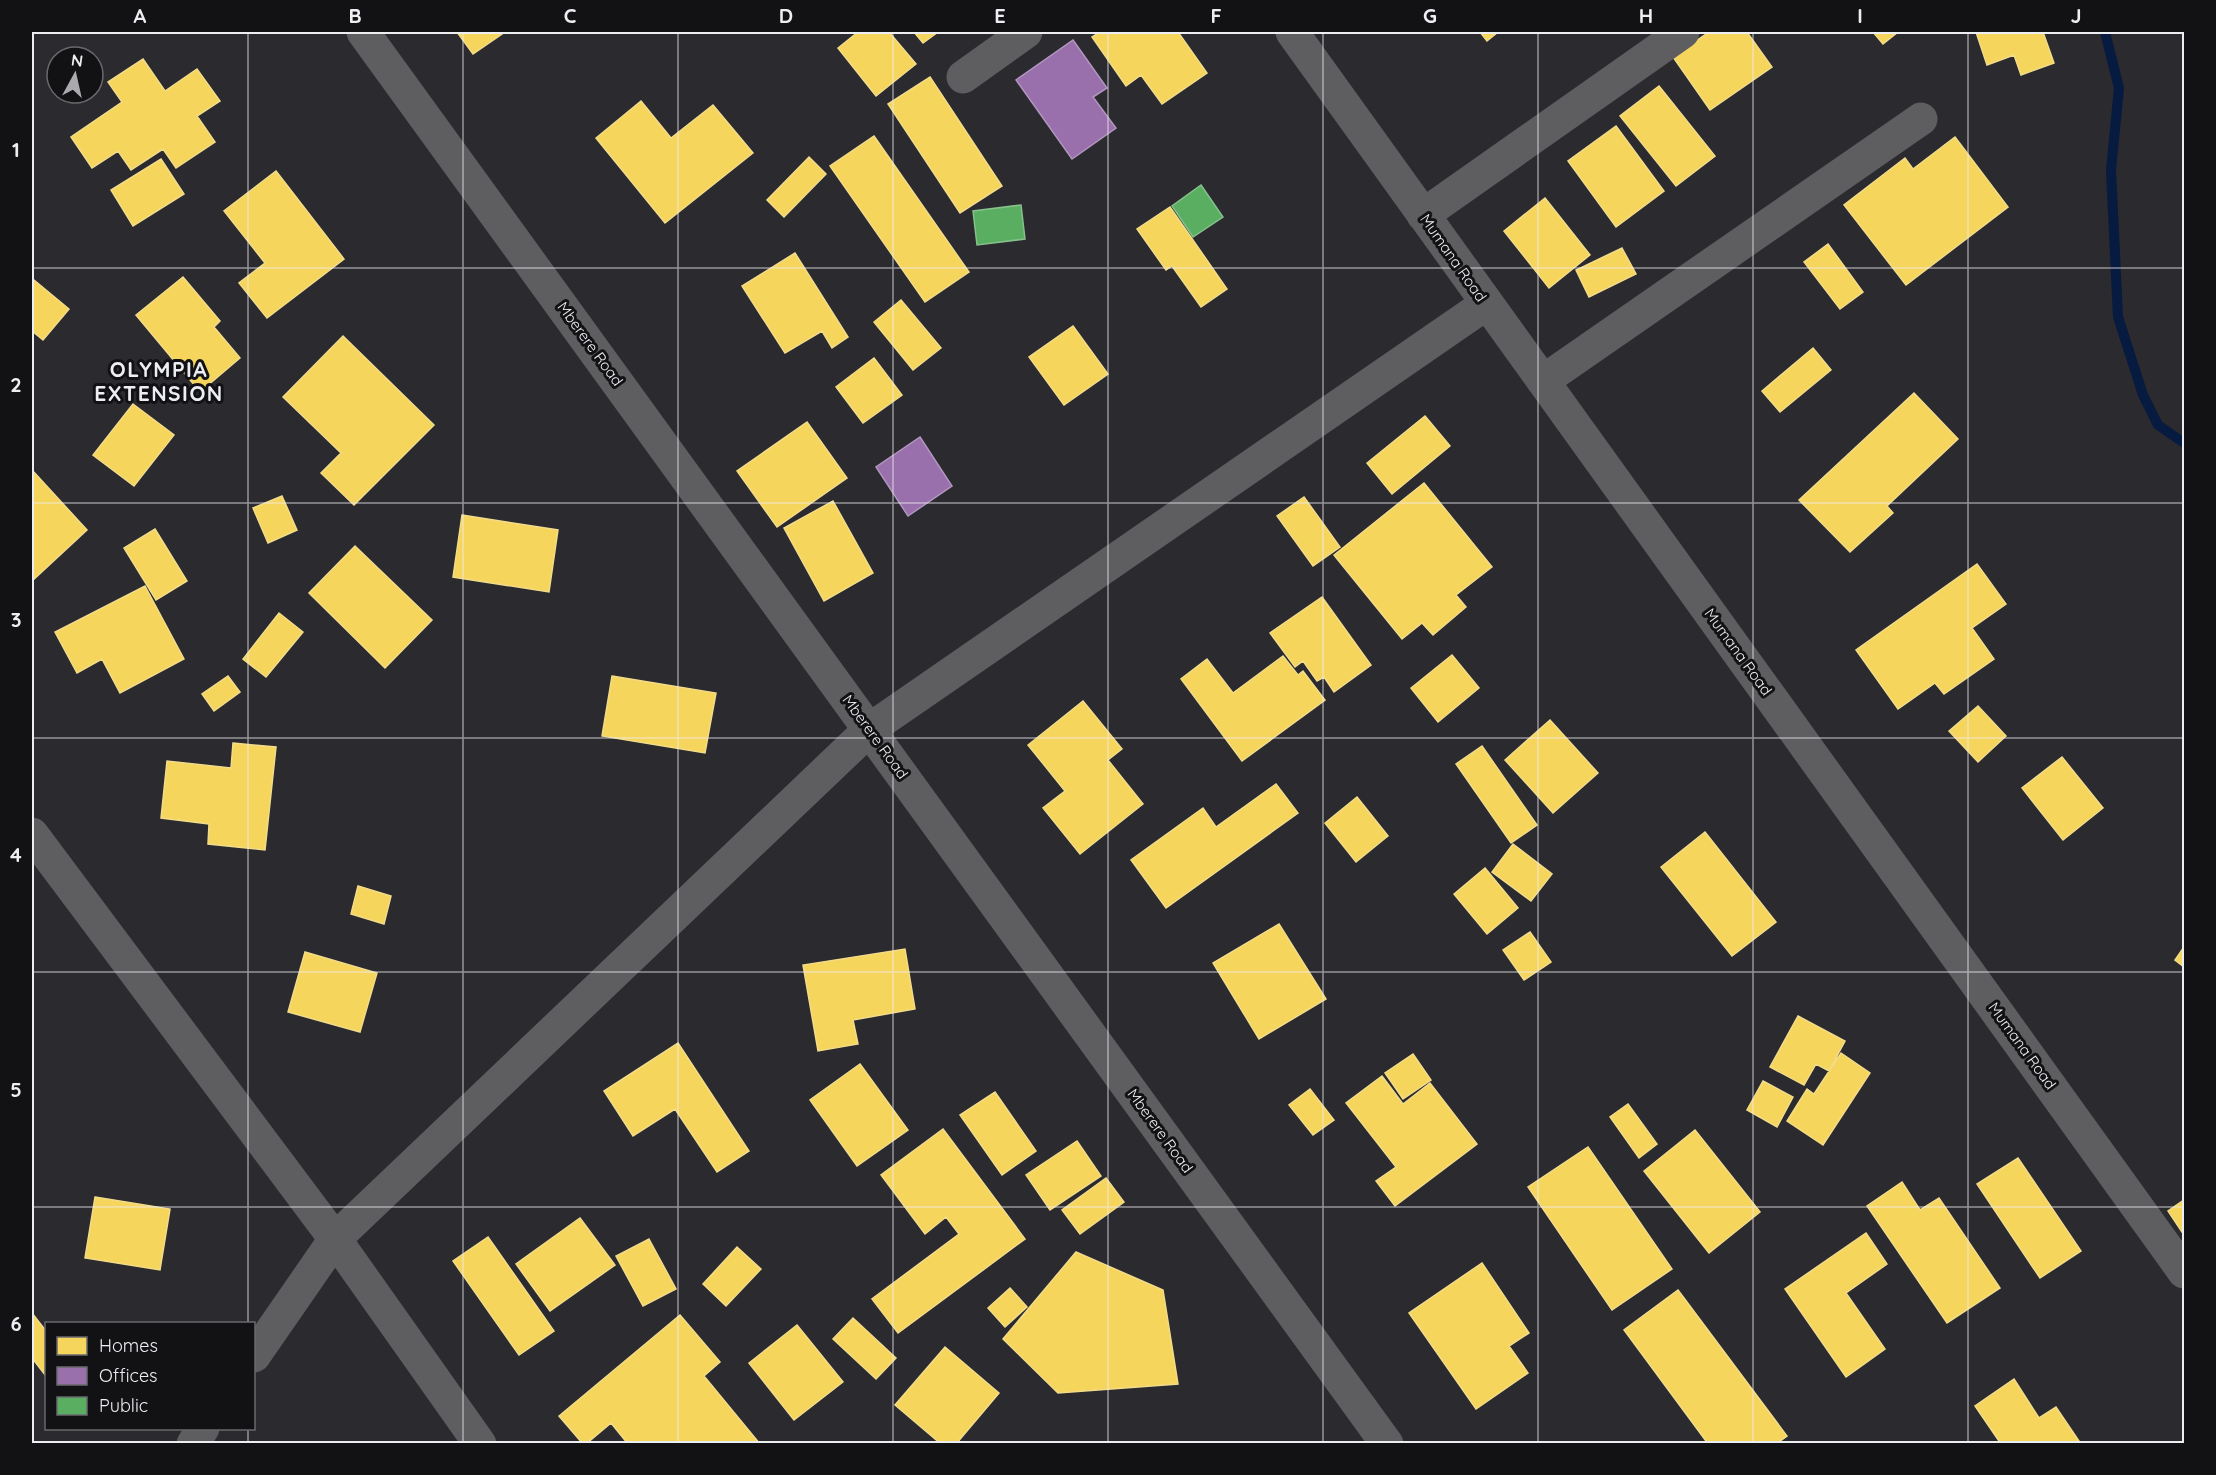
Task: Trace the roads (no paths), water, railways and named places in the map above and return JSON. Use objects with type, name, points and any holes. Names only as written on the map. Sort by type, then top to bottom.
[{"type":"street","name":"Mberere Road","points":[[363,32],[1387,1443]]},
{"type":"street","points":[[963,77],[1026,32]]},
{"type":"street","name":"Mumana Road","points":[[1292,32],[2184,1272]]},
{"type":"street","points":[[1423,215],[1683,32]]},
{"type":"street","points":[[1543,381],[1922,119]]},
{"type":"street","points":[[255,1355],[335,1239],[870,729],[1486,304]]},
{"type":"street","points":[[32,834],[335,1239],[480,1443]]},
{"type":"street","points":[[193,1443],[202,1430]]},
{"type":"waterway","points":[[2105,32],[2119,88],[2111,170],[2118,317],[2143,395],[2158,425],[2184,443]]},
{"type":"district","name":"OLYMPIA EXTENSION","points":[[159,382]]}]
